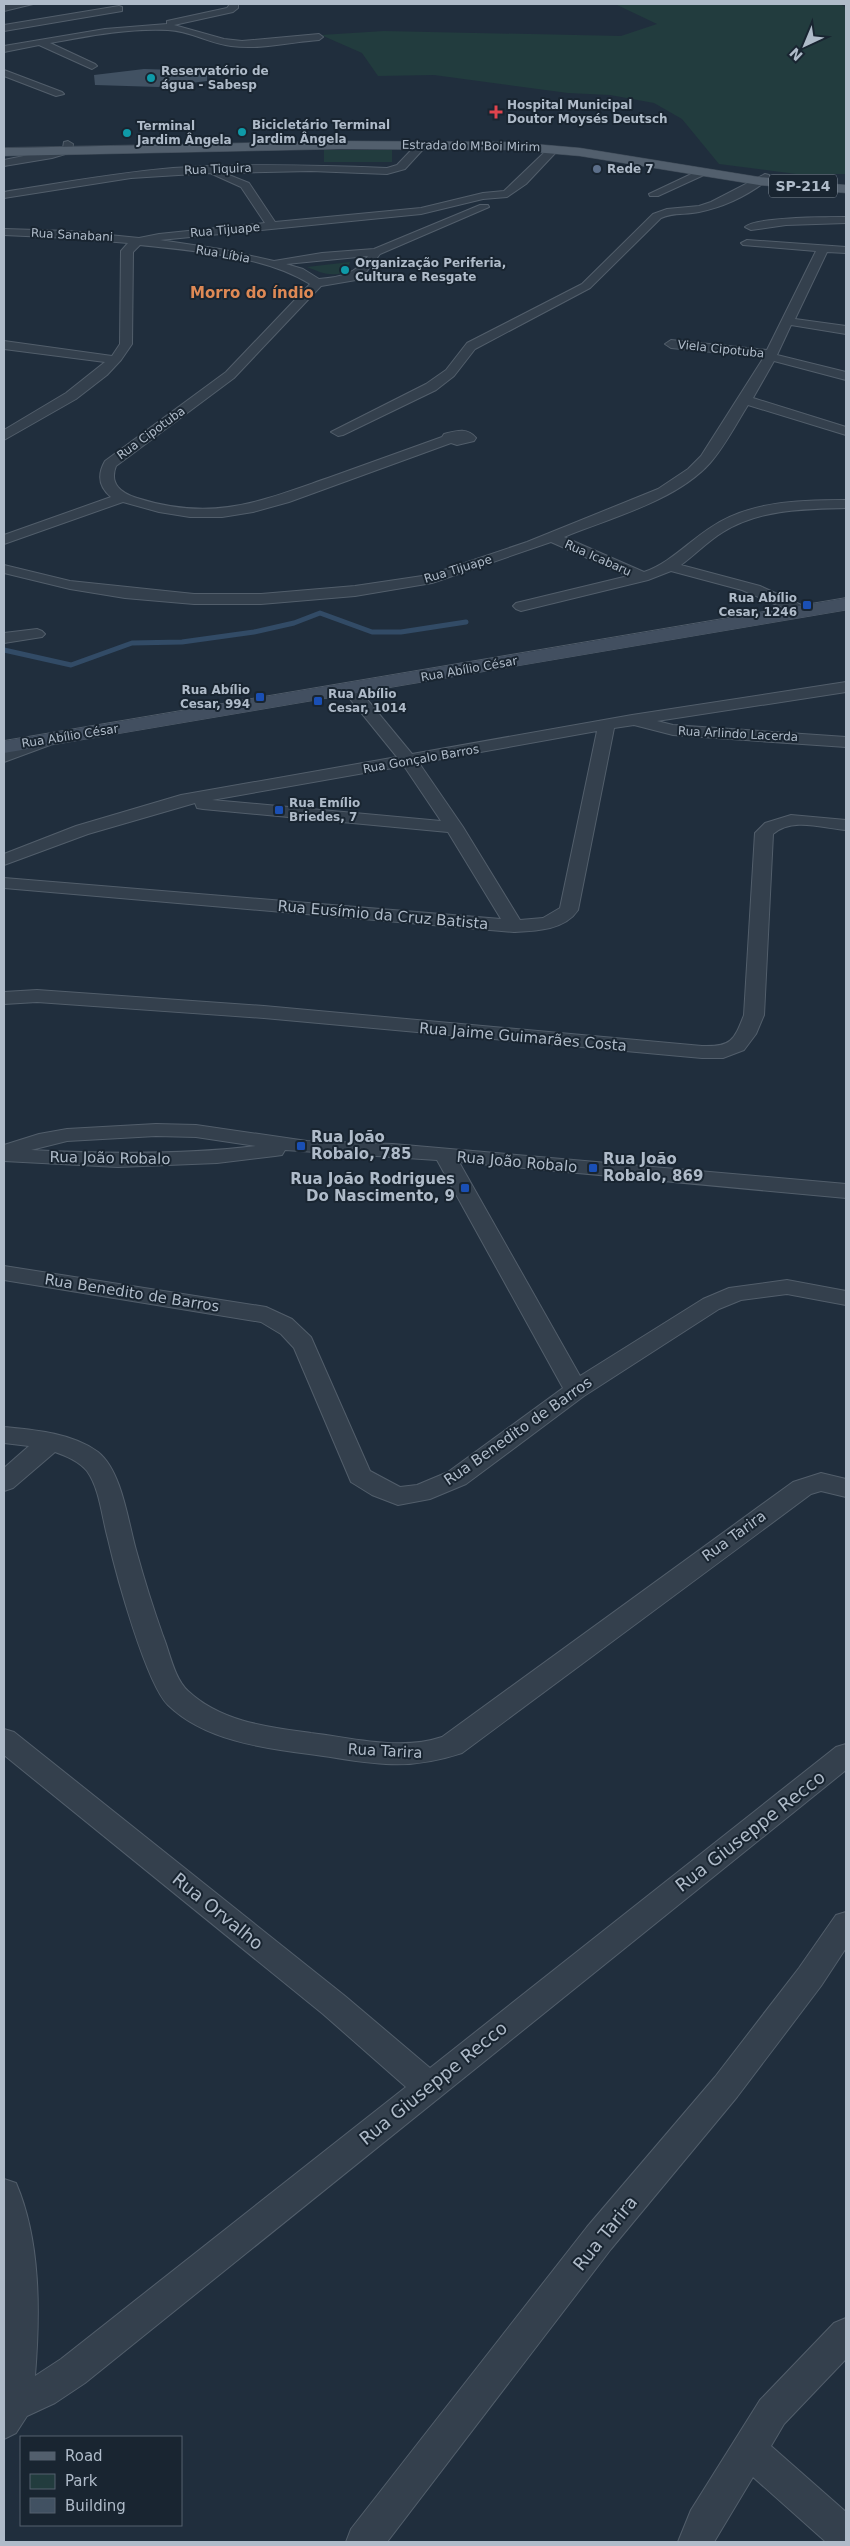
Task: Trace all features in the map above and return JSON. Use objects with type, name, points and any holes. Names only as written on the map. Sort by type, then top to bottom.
[{"type":"main road","name":"Estrada do M'Boi Mirim","points":[[8,149],[511,140],[578,146],[762,179],[846,183]]},
{"type":"main road","name":"Estrada do M'Boi Mirim","points":[[68,147],[228,147],[274,143],[394,145],[421,142],[554,149],[702,172],[846,189]]},
{"type":"main road","name":"Rua Abílio César","points":[[4,747],[846,604]]},
{"type":"street","points":[[4,8],[29,4]]},
{"type":"street","points":[[140,28],[222,12],[234,8],[234,4]]},
{"type":"street","points":[[71,7],[124,29]]},
{"type":"street","points":[[4,28],[119,9]]},
{"type":"street","points":[[4,49],[140,28],[186,28],[214,40],[231,43],[319,36]]},
{"type":"street","points":[[41,43],[92,66]]},
{"type":"street","points":[[12,58],[25,52],[29,45]]},
{"type":"street","points":[[4,73],[59,94]]},
{"type":"street","name":"Rua Tiquira","points":[[4,195],[131,175],[206,169],[394,170],[410,160],[421,142]]},
{"type":"street","points":[[8,149],[4,162],[52,155],[68,147]]},
{"type":"street","points":[[226,169],[228,147]]},
{"type":"street","points":[[275,263],[322,256],[376,252],[480,209],[506,194],[522,182],[554,149]]},
{"type":"street","points":[[4,174],[58,161]]},
{"type":"street","points":[[206,169],[245,185],[272,226]]},
{"type":"street","points":[[654,194],[702,172]]},
{"type":"street","points":[[338,432],[431,387],[450,373],[471,346],[586,286],[657,216],[670,210],[702,208],[762,179]]},
{"type":"street","name":"Rua Tijuape","points":[[141,240],[421,211],[483,196],[506,194]]},
{"type":"street","points":[[751,227],[786,222],[846,220]]},
{"type":"street","name":"Rua Sanabani","points":[[4,232],[72,234],[141,240]]},
{"type":"street","points":[[4,436],[82,388],[115,360],[126,344],[127,250],[131,245],[141,240]]},
{"type":"street","name":"Rua Líbia","points":[[141,240],[275,263]]},
{"type":"street","points":[[747,243],[846,250]]},
{"type":"street","name":"Rua Tijuape","points":[[4,569],[70,585],[163,596],[210,599],[294,597],[355,591],[432,579],[551,537],[663,492],[688,477],[706,459],[745,400],[771,355],[823,248]]},
{"type":"street","points":[[275,263],[308,275],[317,283],[357,276],[376,252]]},
{"type":"street","name":"Rua Cipotuba","points":[[122,498],[109,489],[107,484],[105,473],[110,464],[230,375],[317,283]]},
{"type":"street","points":[[786,321],[846,330]]},
{"type":"street","points":[[8,332],[12,338],[8,345],[115,360]]},
{"type":"street","name":"Viela Cipotuba","points":[[671,344],[771,355],[846,376]]},
{"type":"street","points":[[745,400],[846,431]]},
{"type":"street","points":[[4,540],[122,498],[159,508],[186,512],[252,508],[450,439]]},
{"type":"street","name":"Rua Icabaru","points":[[551,537],[643,577],[671,566],[716,529],[738,518],[787,506],[846,504]]},
{"type":"street","points":[[671,566],[696,577],[750,588],[785,601],[805,612]]},
{"type":"street","points":[[521,606],[643,577]]},
{"type":"street","points":[[4,638],[37,634]]},
{"type":"street","name":"Rua Gonçalo Barros","points":[[4,860],[90,828],[182,800],[409,762],[632,720],[846,686]]},
{"type":"street","points":[[350,689],[409,762],[454,827],[514,926]]},
{"type":"street","name":"Rua Arlindo Lacerda","points":[[632,720],[673,730],[846,742]]},
{"type":"street","name":"Rua Eusímio da Cruz Batista","points":[[4,884],[514,926],[536,926],[551,923],[569,910],[599,768],[606,725]]},
{"type":"street","points":[[4,757],[44,741]]},
{"type":"street","points":[[182,800],[234,808],[454,827]]},
{"type":"street","name":"Rua Jaime Guimarães Costa","points":[[4,998],[37,996],[244,1010],[702,1052],[728,1051],[739,1046],[746,1038],[754,1014],[764,833],[776,823],[787,821],[846,825]]},
{"type":"street","name":"Rua João Robalo","points":[[4,1154],[46,1138],[67,1134],[156,1130],[196,1131],[306,1147],[393,1150],[846,1191]]},
{"type":"street","name":"Rua João Robalo","points":[[4,1154],[118,1161],[217,1157],[306,1147]]},
{"type":"street","points":[[445,1156],[576,1390]]},
{"type":"street","name":"Rua Benedito de Barros","points":[[4,1273],[266,1315],[283,1323],[300,1336],[360,1476],[381,1489],[398,1496],[421,1493],[456,1478],[576,1390],[693,1314],[737,1294],[787,1286],[846,1298]]},
{"type":"street","name":"Rua Tarira","points":[[4,1435],[50,1442],[71,1448],[92,1460],[103,1479],[143,1617],[169,1685],[176,1697],[192,1710],[224,1725],[260,1735],[358,1750],[417,1755],[433,1753],[452,1745],[802,1488],[821,1482],[846,1488]]},
{"type":"street","points":[[4,1482],[50,1442]]},
{"type":"street","name":"Rua Orvalho","points":[[4,1740],[334,2005],[428,2086]]},
{"type":"street","name":"Rua Giuseppe Recco","points":[[10,2412],[73,2371],[428,2086],[846,1755]]},
{"type":"street","name":"Rua Tarira","points":[[364,2542],[599,2238],[766,2035],[846,1924]]},
{"type":"street","points":[[4,2194],[12,2226],[19,2272],[20,2348],[10,2412]]},
{"type":"street","points":[[696,2542],[704,2523],[772,2412],[846,2335]]},
{"type":"street","points":[[748,2450],[846,2536]]},
{"type":"green space","points":[[615,4],[840,4],[846,8],[846,174],[796,174],[719,164],[682,119],[654,103],[610,95],[568,93],[434,75],[378,76],[362,53],[321,35],[384,31],[621,36],[657,24]]},
{"type":"green space","points":[[324,150],[392,150],[392,162],[324,162]]},
{"type":"green space","points":[[350,262],[346,272],[335,274],[322,273],[307,267]]},
{"type":"building","name":"Reservatório de água - Sabesp","points":[[144,69],[207,71],[207,81],[158,87],[95,85],[94,75]]},
{"type":"waterway","points":[[4,650],[71,665],[132,643],[182,642],[254,632],[294,623],[320,613],[372,632],[401,632],[466,622]]},
{"type":"place","name":"Reservatório de água - Sabesp","points":[[151,78]]},
{"type":"place","name":"Hospital Municipal Doutor Moysés Deutsch","points":[[496,112]]},
{"type":"place","name":"Bicicletário Terminal Jardim Ângela","points":[[242,132]]},
{"type":"place","name":"Terminal Jardim Ângela","points":[[127,133]]},
{"type":"place","name":"Rede 7","points":[[597,169]]},
{"type":"place","name":"Organização Periferia, Cultura e Resgate","points":[[345,270]]},
{"type":"place","name":"Rua Abílio Cesar, 1246","points":[[807,605]]},
{"type":"place","name":"Rua Abílio Cesar, 994","points":[[260,697]]},
{"type":"place","name":"Rua Abílio Cesar, 1014","points":[[318,701]]},
{"type":"place","name":"Rua Emílio Briedes, 7","points":[[279,810]]},
{"type":"place","name":"Rua João Robalo, 785","points":[[301,1146]]},
{"type":"place","name":"Rua João Robalo, 869","points":[[593,1168]]},
{"type":"place","name":"Rua João Rodrigues Do Nascimento, 9","points":[[465,1188]]},
{"type":"district","name":"Morro do índio","points":[[252,293]]}]
